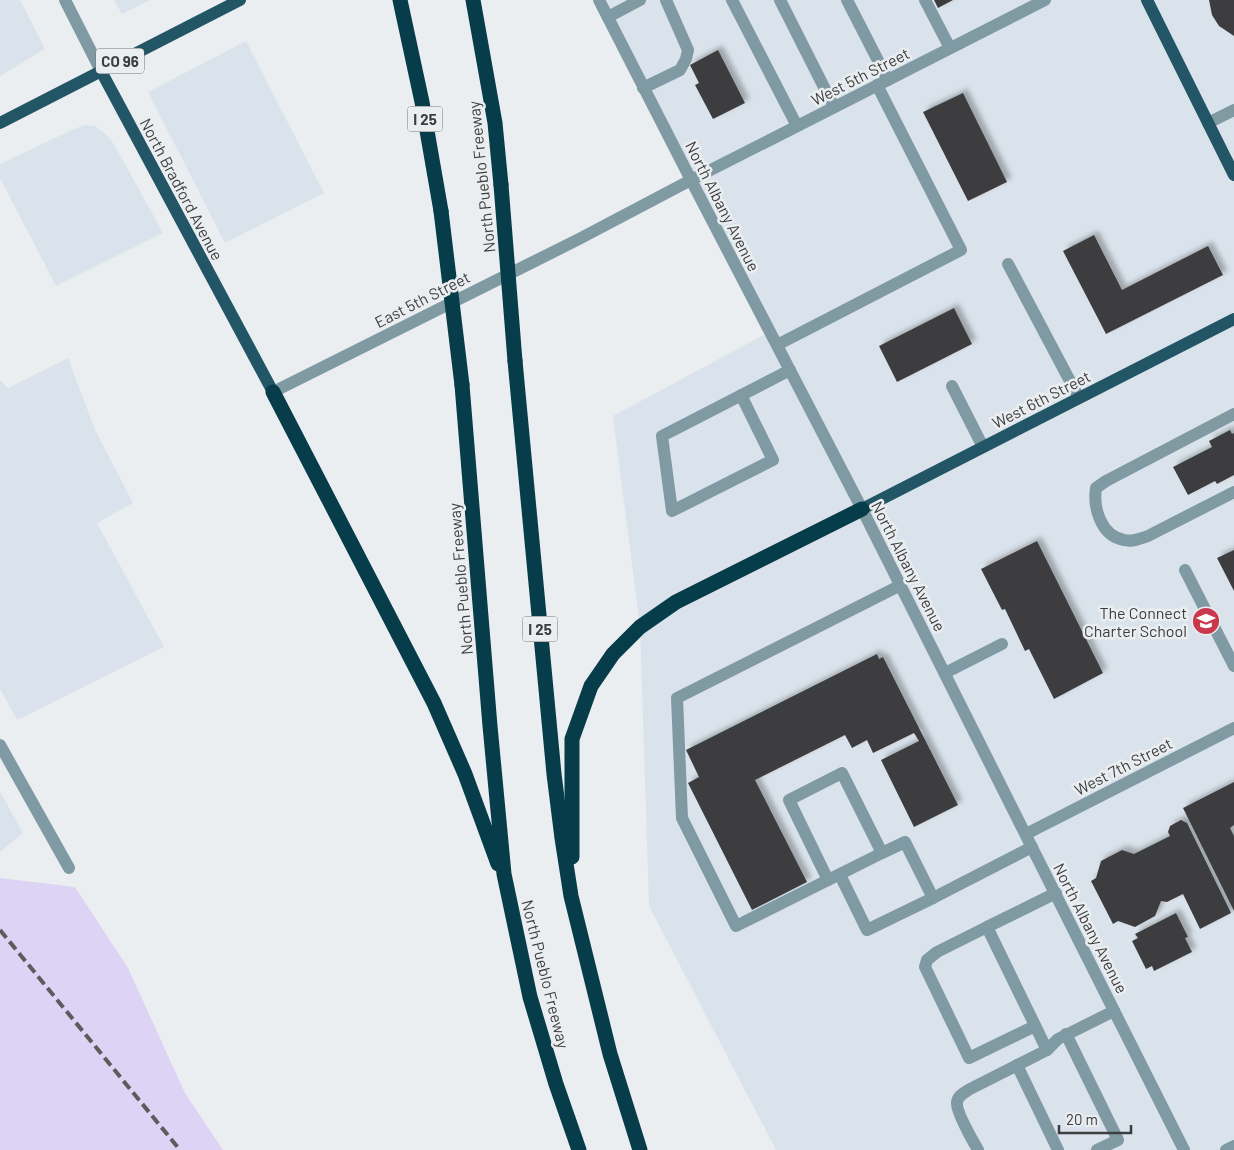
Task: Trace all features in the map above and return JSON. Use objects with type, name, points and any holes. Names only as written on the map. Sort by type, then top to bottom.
[{"type":"highway","name":"North Pueblo Freeway","points":[[400,0],[422,102],[441,211],[462,385],[504,874],[530,997],[556,1084],[579,1150]]},
{"type":"highway","name":"North Pueblo Freeway","points":[[473,0],[494,123],[501,184],[515,361],[554,774],[571,896],[610,1054],[640,1150]]},
{"type":"highway","points":[[274,392],[434,703],[465,774],[494,857],[504,874]]},
{"type":"highway","points":[[571,896],[572,738],[591,686],[613,654],[640,627],[676,602],[862,509]]},
{"type":"main road","name":"CO 96","points":[[0,123],[240,0]]},
{"type":"main road","points":[[1146,0],[1234,175]]},
{"type":"main road","name":"North Bradford Avenue","points":[[101,71],[274,392]]},
{"type":"main road","name":"West 6th Street","points":[[862,509],[1234,319]]},
{"type":"street","name":"North Bradford Avenue","points":[[65,0],[101,71]]},
{"type":"street","name":"North Albany Avenue","points":[[599,0],[862,509],[1184,1150]]},
{"type":"street","points":[[608,17],[640,0]]},
{"type":"street","points":[[644,88],[680,70],[686,60],[688,50],[666,0]]},
{"type":"street","points":[[732,0],[797,126]]},
{"type":"street","points":[[780,0],[834,107]]},
{"type":"street","points":[[777,345],[962,250],[883,82],[847,0]]},
{"type":"street","points":[[924,0],[950,48]]},
{"type":"street","name":"West 5th Street","points":[[691,180],[1045,0]]},
{"type":"street","points":[[1208,123],[1234,110]]},
{"type":"street","name":"East 5th Street","points":[[274,392],[579,239],[691,180]]},
{"type":"street","points":[[1008,264],[1079,398]]},
{"type":"street","points":[[741,395],[773,460],[672,512],[662,436],[741,395],[790,370]]},
{"type":"street","points":[[952,386],[983,447]]},
{"type":"street","points":[[1234,414],[1106,481],[1096,488],[1094,499],[1104,527],[1113,536],[1124,540],[1134,540],[1148,536],[1234,492]]},
{"type":"street","points":[[1185,570],[1234,666]]},
{"type":"street","points":[[900,585],[677,698],[682,818],[736,926],[905,842],[933,898]]},
{"type":"street","points":[[945,673],[1002,644]]},
{"type":"street","name":"West 7th Street","points":[[1026,834],[1234,728]]},
{"type":"street","points":[[0,745],[69,868]]},
{"type":"street","points":[[882,853],[842,773],[788,800],[834,878],[868,930],[1032,847]]},
{"type":"street","points":[[1035,1026],[969,1058],[925,967],[927,960],[937,952],[1056,893]]},
{"type":"street","points":[[986,927],[1047,1050]]},
{"type":"street","points":[[978,1150],[959,1112],[957,1103],[959,1096],[1047,1050],[1066,1034],[1114,1011]]},
{"type":"street","points":[[1066,1034],[1118,1140],[1097,1150]]},
{"type":"street","points":[[1017,1066],[1058,1150]]},
{"type":"street","points":[[1226,1150],[1234,1146]]},
{"type":"shaded area","points":[[0,0],[20,0],[45,49],[0,76]]},
{"type":"shaded area","points":[[114,0],[150,0],[122,14]]},
{"type":"shaded area","points":[[599,0],[1234,0],[1234,1150],[776,1150],[649,906],[640,627],[613,416],[769,332]]},
{"type":"shaded area","points":[[246,41],[324,193],[225,243],[148,92]]},
{"type":"shaded area","points":[[85,125],[95,126],[108,136],[163,233],[56,286],[0,178],[0,164]]},
{"type":"shaded area","points":[[68,358],[95,430],[133,503],[97,523],[164,647],[17,720],[0,689],[0,380],[8,388]]},
{"type":"shaded area","points":[[0,792],[23,833],[0,852]]},
{"type":"shaded area","points":[[0,878],[75,887],[128,968],[185,1093],[223,1150],[0,1150]]},
{"type":"building","points":[[934,0],[953,0],[938,8]]},
{"type":"building","points":[[1209,0],[1234,0],[1234,36],[1219,26],[1212,15]]},
{"type":"building","points":[[718,50],[745,103],[713,119],[695,85],[699,83],[690,65]]},
{"type":"building","points":[[963,93],[1007,182],[968,201],[923,112]]},
{"type":"building","points":[[1094,235],[1122,290],[1208,246],[1223,275],[1106,334],[1063,251]]},
{"type":"building","points":[[954,308],[972,344],[897,382],[879,346]]},
{"type":"building","points":[[1230,430],[1232,434],[1234,433],[1234,475],[1217,484],[1215,481],[1188,495],[1173,467],[1212,447],[1209,441]]},
{"type":"building","points":[[1037,541],[1103,673],[1054,699],[1029,649],[1025,651],[1005,609],[1002,610],[981,569]]},
{"type":"building","points":[[1234,550],[1234,591],[1217,558]]},
{"type":"building","points":[[877,654],[879,659],[883,657],[958,805],[914,827],[881,760],[919,741],[914,733],[873,753],[867,740],[852,748],[845,735],[755,780],[807,882],[752,910],[688,783],[699,777],[686,750]]},
{"type":"building","points":[[1234,782],[1234,825],[1230,828],[1234,836],[1234,911],[1183,808]]},
{"type":"building","points":[[1181,820],[1187,823],[1231,913],[1200,929],[1183,894],[1167,902],[1161,901],[1155,916],[1135,927],[1118,921],[1113,924],[1091,881],[1096,878],[1101,861],[1122,850],[1134,854],[1170,836],[1168,832],[1170,826]]},
{"type":"building","points":[[1176,913],[1188,937],[1185,938],[1192,952],[1154,971],[1152,966],[1146,969],[1132,941],[1138,938],[1135,934]]},
{"type":"railway","points":[[0,930],[180,1150]]},
{"type":"place","name":"The Connect Charter School","points":[[1206,621]]}]
